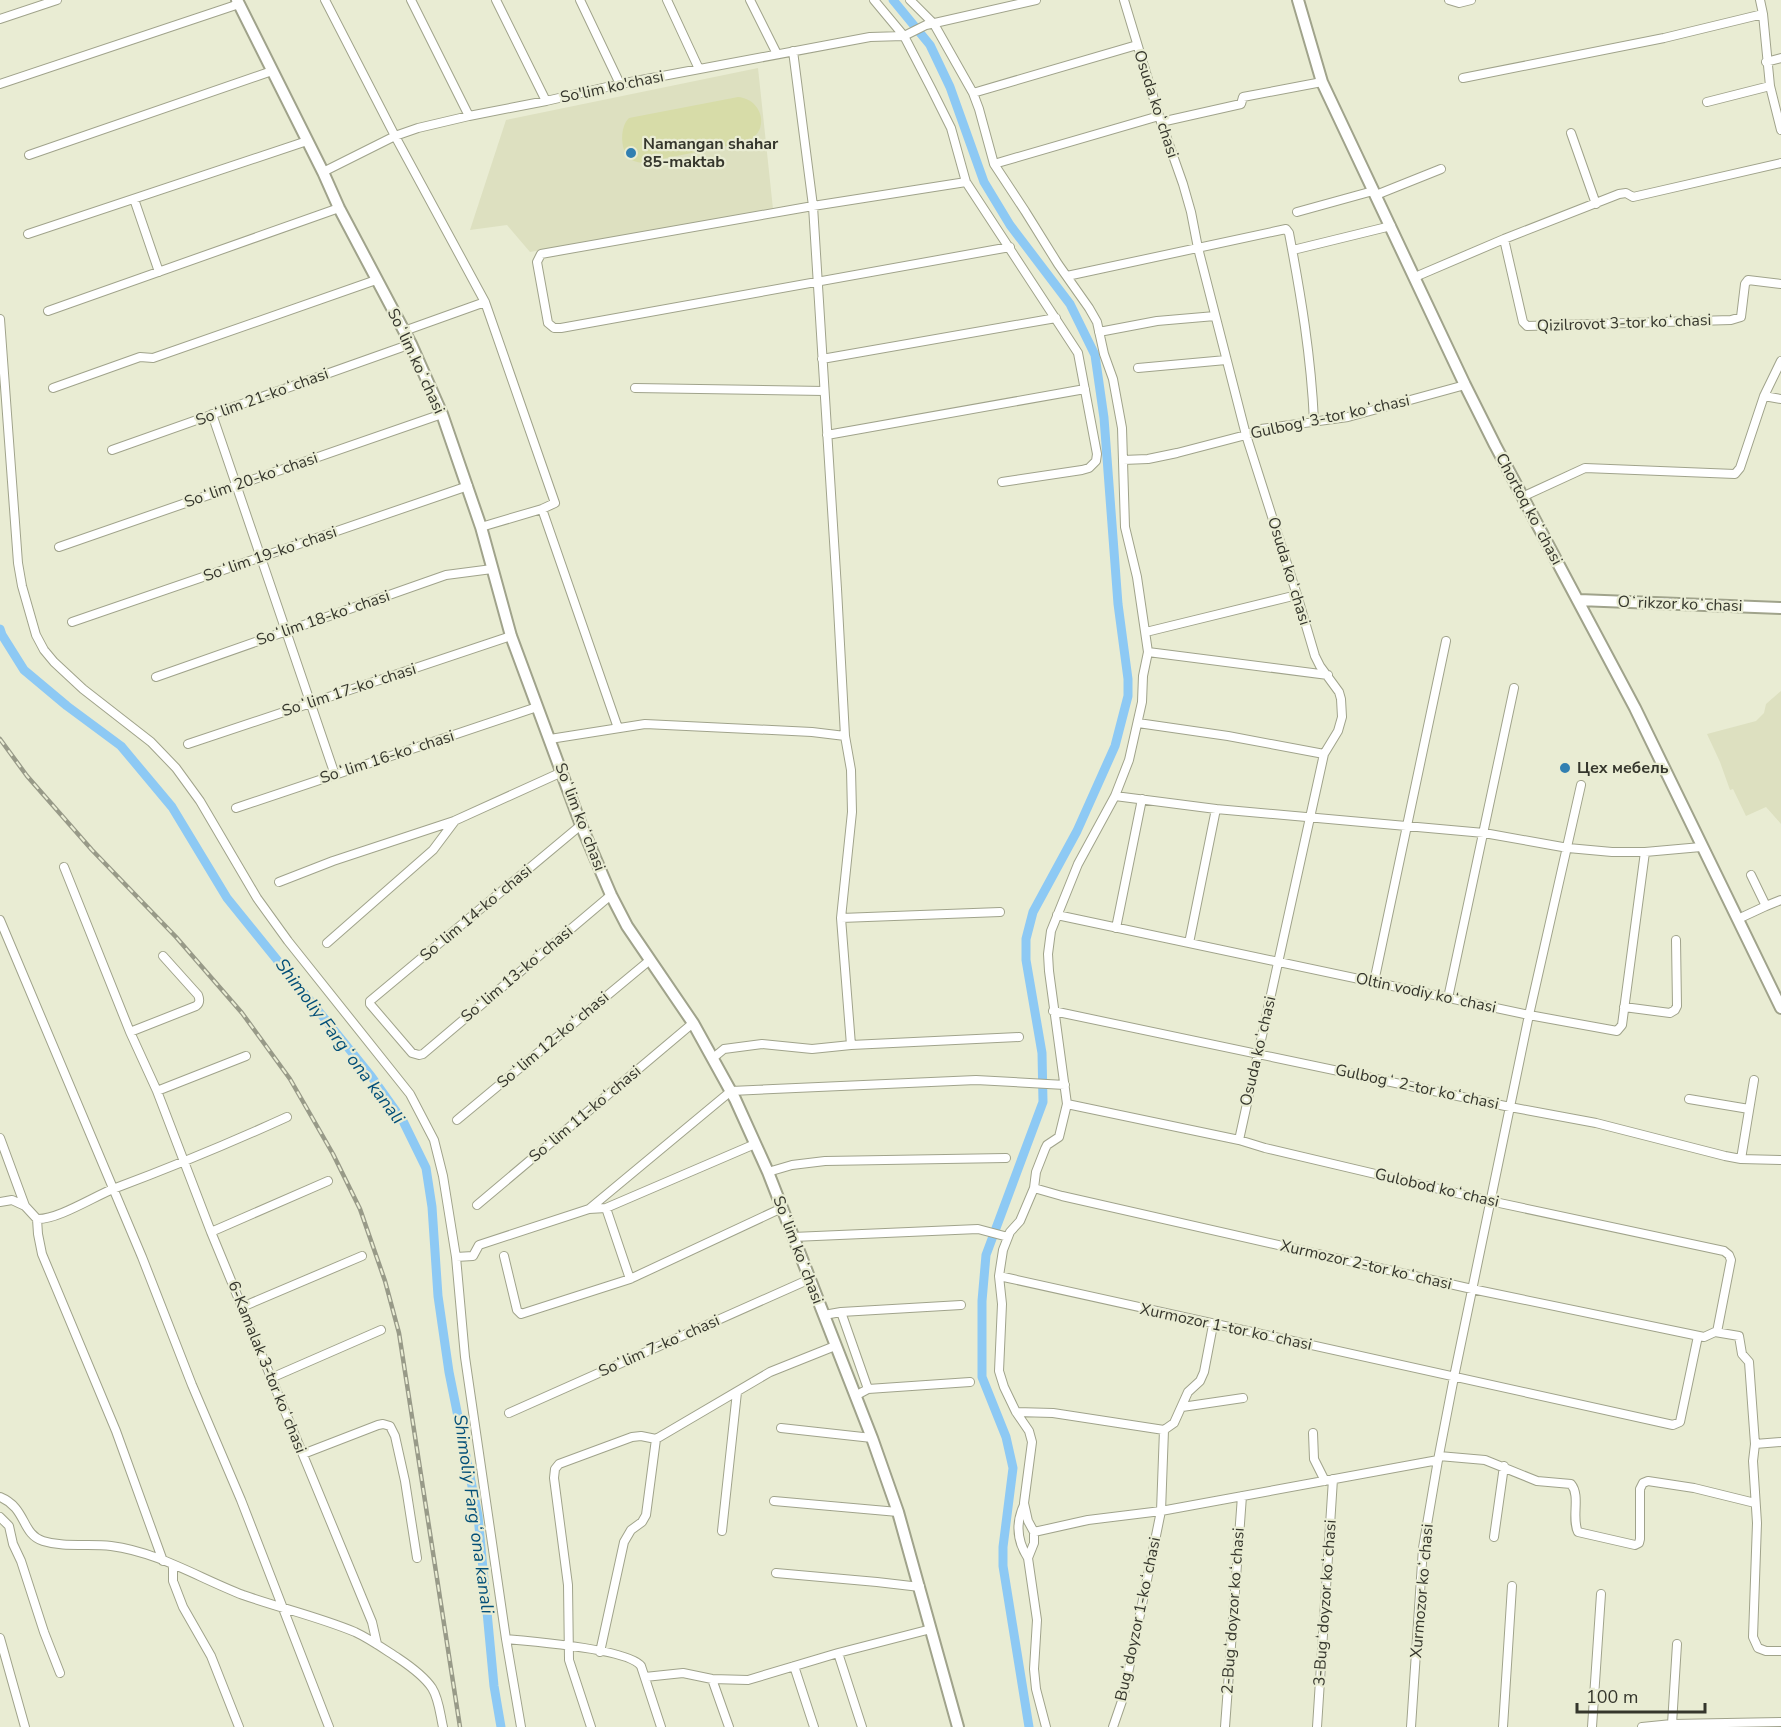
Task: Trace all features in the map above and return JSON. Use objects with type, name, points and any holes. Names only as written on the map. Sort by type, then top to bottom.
[{"type":"street","points":[[0,19],[57,0]]},
{"type":"street","points":[[325,0],[394,136],[486,302],[555,502],[554,505],[481,527]]},
{"type":"street","points":[[411,0],[469,116]]},
{"type":"street","points":[[496,0],[546,101]]},
{"type":"street","points":[[580,0],[620,84]]},
{"type":"street","points":[[667,0],[699,69]]},
{"type":"street","points":[[750,0],[777,54]]},
{"type":"street","points":[[874,0],[907,35],[951,128],[966,182],[1010,246],[1077,353],[1097,454],[1096,461],[1082,470],[1002,482]]},
{"type":"street","points":[[910,0],[930,24],[973,93],[994,164],[1097,322],[1104,354],[1113,379],[1122,428],[1126,537],[1134,560],[1148,652],[1143,676],[1142,702],[1129,760],[1115,796],[1078,864],[1051,931],[1048,954],[1053,1011],[1062,1085],[1067,1104],[1059,1137],[1047,1144],[1036,1172],[1034,1188],[1020,1221],[1006,1237],[999,1276],[1002,1304],[999,1371],[1004,1387],[1016,1412],[1029,1431],[1032,1442],[1018,1531],[1022,1549],[1028,1558],[1037,1620],[1034,1657],[1036,1689],[1046,1727]]},
{"type":"street","points":[[907,35],[930,24],[1036,0]]},
{"type":"street","name":"Osuda koʻchasi","points":[[1124,0],[1191,212],[1198,248],[1246,435],[1315,656],[1340,692],[1343,708],[1338,731],[1324,754],[1239,1140]]},
{"type":"street","name":"Chortoq koʻchasi","points":[[1298,0],[1322,82],[1465,385],[1635,708],[1781,1008]]},
{"type":"street","points":[[1449,0],[1459,3],[1471,0]]},
{"type":"street","points":[[1760,0],[1770,87],[1781,130]]},
{"type":"street","points":[[0,84],[238,2]]},
{"type":"street","name":"Soʻlim koʻchasi","points":[[238,2],[339,208],[411,344],[442,414],[481,527],[511,636],[581,825],[611,895],[627,926],[693,1023],[713,1058],[768,1172],[872,1438],[898,1512],[958,1727]]},
{"type":"street","points":[[1463,78],[1653,40],[1763,14]]},
{"type":"street","name":"So'lim ko'chasi","points":[[323,172],[394,136],[469,116],[793,51],[870,37],[907,35]]},
{"type":"street","points":[[973,93],[1137,45]]},
{"type":"street","points":[[793,51],[813,206],[845,736],[851,770],[852,812],[841,918],[851,1045]]},
{"type":"street","points":[[1766,62],[1781,58]]},
{"type":"street","points":[[29,155],[272,71]]},
{"type":"street","points":[[994,164],[1160,119],[1241,104],[1243,97],[1322,82]]},
{"type":"street","points":[[1707,102],[1770,87]]},
{"type":"street","points":[[1571,133],[1596,204]]},
{"type":"street","points":[[28,234],[307,141]]},
{"type":"street","points":[[1415,277],[1622,193],[1633,197],[1781,163]]},
{"type":"street","points":[[1297,212],[1375,193],[1441,169]]},
{"type":"street","points":[[966,182],[813,206],[541,254],[537,262],[548,323],[554,328],[1010,246]]},
{"type":"street","points":[[134,199],[159,272]]},
{"type":"street","points":[[48,311],[339,208]]},
{"type":"street","points":[[1293,250],[1391,226]]},
{"type":"street","points":[[1067,276],[1284,229],[1289,232],[1306,328],[1312,374],[1314,421]]},
{"type":"street","name":"Qizilrovot 3-tor koʻchasi","points":[[1504,239],[1523,322],[1527,326],[1738,319],[1742,314],[1746,281],[1781,284]]},
{"type":"street","points":[[53,388],[140,357],[153,358],[376,280]]},
{"type":"street","points":[[404,331],[486,302]]},
{"type":"street","points":[[1099,332],[1158,321],[1215,316]]},
{"type":"street","points":[[822,359],[1056,318]]},
{"type":"street","points":[[0,319],[18,563],[36,635],[54,662],[83,689],[151,742],[176,768],[200,801],[257,898],[410,1094],[434,1140],[440,1158],[456,1257],[465,1358],[521,1727]]},
{"type":"street","name":"Soʻlim 21-koʻchasi","points":[[112,450],[411,344]]},
{"type":"street","points":[[1138,368],[1226,360]]},
{"type":"street","points":[[1522,497],[1585,468],[1735,474],[1740,468],[1764,396],[1781,361]]},
{"type":"street","name":"Gulbog' 3-tor koʻchasi","points":[[1123,460],[1148,459],[1246,435],[1261,429],[1348,417],[1465,385]]},
{"type":"street","points":[[635,388],[824,391]]},
{"type":"street","points":[[827,435],[1085,389]]},
{"type":"street","points":[[1764,396],[1781,399]]},
{"type":"street","points":[[212,414],[335,775]]},
{"type":"street","name":"Soʻlim 20-koʻchasi","points":[[59,547],[442,414]]},
{"type":"street","name":"Soʻlim 19-koʻchasi","points":[[72,622],[468,486]]},
{"type":"street","points":[[542,509],[618,728]]},
{"type":"street","name":"Soʻlim 18-koʻchasi","points":[[156,676],[446,575],[492,569]]},
{"type":"street","points":[[1146,632],[1297,595]]},
{"type":"street","name":"Oʻrikzor koʻchasi","points":[[1579,600],[1781,608]]},
{"type":"street","name":"Soʻlim 17-koʻchasi","points":[[188,744],[511,636]]},
{"type":"street","points":[[1374,982],[1446,641]]},
{"type":"street","points":[[1148,652],[1328,675]]},
{"type":"street","points":[[1448,998],[1514,688]]},
{"type":"street","name":"Soʻlim 16-koʻchasi","points":[[236,808],[537,707]]},
{"type":"street","points":[[1138,723],[1228,736],[1324,754]]},
{"type":"street","points":[[550,739],[645,724],[812,732],[845,736]]},
{"type":"street","points":[[279,882],[454,820],[562,772]]},
{"type":"street","name":"Xurmozor koʻchasi","points":[[1411,1727],[1423,1548],[1439,1458],[1529,1015],[1581,785]]},
{"type":"street","points":[[1115,796],[1216,809],[1484,833],[1568,848],[1612,852],[1645,852],[1701,847]]},
{"type":"street","points":[[1116,928],[1142,799]]},
{"type":"street","points":[[1189,943],[1216,809]]},
{"type":"street","points":[[327,943],[433,850],[454,820]]},
{"type":"street","name":"Soʻlim 14-koʻchasi","points":[[423,1054],[412,1053],[370,1004],[370,1000],[581,825]]},
{"type":"street","name":"Oltin vodiy koʻchasi","points":[[1057,915],[1529,1015],[1617,1031],[1622,1025],[1645,852]]},
{"type":"street","name":"6-Kamalak 3-tor koʻchasi","points":[[64,867],[372,1622],[377,1644]]},
{"type":"street","points":[[1750,875],[1767,906]]},
{"type":"street","name":"Soʻlim 13-koʻchasi","points":[[423,1054],[611,895]]},
{"type":"street","points":[[1738,919],[1781,900]]},
{"type":"street","points":[[841,918],[1000,912]]},
{"type":"street","points":[[0,920],[142,1257],[192,1385],[241,1500],[329,1727]]},
{"type":"street","points":[[1624,1007],[1670,1013],[1675,1010],[1677,1006],[1676,940]]},
{"type":"street","points":[[130,1032],[199,1004],[198,995],[163,956]]},
{"type":"street","name":"Soʻlim 12-koʻchasi","points":[[457,1120],[650,960]]},
{"type":"street","name":"Gulbogʻ 2-tor koʻchasi","points":[[1053,1011],[1596,1123],[1741,1159],[1781,1160]]},
{"type":"street","name":"Soʻlim 11-koʻchasi","points":[[477,1205],[693,1023]]},
{"type":"street","points":[[713,1058],[724,1050],[762,1044],[812,1049],[1019,1037]]},
{"type":"street","points":[[157,1091],[246,1056]]},
{"type":"street","points":[[590,1209],[730,1091],[976,1080],[1062,1085]]},
{"type":"street","points":[[1741,1159],[1754,1080]]},
{"type":"street","points":[[1689,1099],[1749,1109]]},
{"type":"street","name":"Gulobod koʻchasi","points":[[1067,1104],[1239,1140],[1490,1201],[1724,1251],[1731,1260],[1717,1332]]},
{"type":"street","points":[[37,1219],[53,1216],[231,1143],[287,1117]]},
{"type":"street","points":[[0,1138],[25,1206]]},
{"type":"street","points":[[456,1257],[473,1256],[479,1245],[590,1209],[606,1208],[755,1144]]},
{"type":"street","points":[[768,1172],[792,1165],[825,1161],[1006,1158]]},
{"type":"street","points":[[211,1232],[328,1181]]},
{"type":"street","name":"Xurmozor 2-tor koʻchasi","points":[[1034,1188],[1472,1289],[1698,1336]]},
{"type":"street","points":[[0,1202],[12,1200],[25,1206],[37,1219],[42,1254],[116,1431],[163,1561]]},
{"type":"street","points":[[606,1208],[630,1279]]},
{"type":"street","points":[[504,1256],[517,1310],[521,1314],[630,1279],[782,1208]]},
{"type":"street","points":[[793,1237],[978,1229],[1006,1237]]},
{"type":"street","points":[[242,1307],[362,1256]]},
{"type":"street","name":"Xurmozor 1-tor koʻchasi","points":[[999,1276],[1673,1425],[1680,1422],[1698,1336]]},
{"type":"street","name":"Soʻlim 7-koʻchasi","points":[[509,1413],[810,1279]]},
{"type":"street","points":[[824,1315],[961,1305]]},
{"type":"street","points":[[841,1312],[868,1389]]},
{"type":"street","points":[[1016,1412],[1053,1413],[1164,1430],[1174,1423],[1188,1392],[1200,1381],[1204,1372],[1213,1325]]},
{"type":"street","points":[[272,1378],[381,1330]]},
{"type":"street","points":[[1698,1336],[1705,1337],[1713,1332],[1739,1336],[1742,1354],[1749,1362],[1755,1444],[1753,1461],[1757,1523],[1754,1637],[1756,1646],[1762,1650],[1781,1651]]},
{"type":"street","points":[[591,1727],[569,1660],[568,1585],[554,1478],[555,1469],[559,1464],[626,1438],[640,1436],[656,1439],[770,1372],[835,1346]]},
{"type":"street","points":[[855,1396],[868,1389],[970,1382]]},
{"type":"street","points":[[722,1531],[736,1392]]},
{"type":"street","points":[[1182,1407],[1243,1398]]},
{"type":"street","points":[[303,1454],[378,1425],[390,1426],[395,1436],[405,1481],[417,1558]]},
{"type":"street","points":[[781,1428],[872,1438]]},
{"type":"street","name":"Bugʻdoyzor 1-koʻchasi","points":[[1113,1727],[1123,1698],[1161,1511],[1164,1430]]},
{"type":"street","points":[[1313,1433],[1314,1462],[1329,1480]]},
{"type":"street","points":[[600,1652],[624,1542],[631,1530],[642,1522],[646,1515],[656,1439]]},
{"type":"street","points":[[1755,1444],[1781,1442]]},
{"type":"street","points":[[1034,1532],[1088,1520],[1161,1511],[1439,1458],[1485,1460],[1537,1481],[1571,1484],[1574,1488],[1575,1524],[1578,1532],[1635,1545],[1640,1539],[1640,1489],[1643,1483],[1648,1481],[1694,1488],[1755,1503]]},
{"type":"street","points":[[1494,1538],[1504,1466]]},
{"type":"street","name":"3-Bugʻdoyzor koʻchasi","points":[[1317,1727],[1329,1480]]},
{"type":"street","name":"2-Bugʻdoyzor koʻchasi","points":[[1225,1727],[1242,1496]]},
{"type":"street","points":[[0,1497],[13,1504],[29,1532],[43,1541],[70,1545],[111,1546],[146,1554],[243,1595],[356,1633],[410,1666],[430,1685],[437,1699],[443,1727]]},
{"type":"street","points":[[774,1501],[898,1512]]},
{"type":"street","points":[[1024,1503],[1028,1521],[1034,1532],[1034,1544],[1028,1558]]},
{"type":"street","points":[[0,1517],[9,1526],[13,1544],[60,1673]]},
{"type":"street","points":[[173,1565],[172,1581],[183,1608],[211,1656],[239,1727]]},
{"type":"street","points":[[776,1573],[920,1587]]},
{"type":"street","points":[[1503,1727],[1512,1586]]},
{"type":"street","points":[[1592,1727],[1601,1594]]},
{"type":"street","points":[[645,1677],[683,1673],[712,1678],[748,1680],[838,1653],[931,1629]]},
{"type":"street","points":[[0,1638],[25,1727]]},
{"type":"street","points":[[506,1639],[569,1646],[637,1661],[645,1677],[661,1727]]},
{"type":"street","points":[[1672,1724],[1677,1644]]},
{"type":"street","points":[[838,1653],[862,1727]]},
{"type":"street","points":[[794,1666],[814,1727]]},
{"type":"street","points":[[712,1678],[729,1727]]},
{"type":"street","points":[[1642,1727],[1672,1724],[1781,1722]]},
{"type":"shaded area","name":"Namangan shahar 85-maktab","points":[[758,68],[773,209],[530,252],[507,225],[470,230],[506,120]]},
{"type":"shaded area","points":[[738,97],[753,103],[761,116],[759,131],[746,142],[642,163],[636,162],[625,153],[622,143],[623,131],[629,118]]},
{"type":"shaded area","points":[[1781,691],[1781,824],[1766,807],[1746,816],[1733,789],[1730,790],[1707,734],[1756,721],[1764,713],[1766,704]]},
{"type":"waterway","points":[[893,0],[930,45],[950,87],[984,182],[1010,225],[1070,304],[1095,355],[1104,418],[1118,604],[1128,679],[1128,696],[1115,746],[1077,831],[1033,912],[1026,939],[1026,960],[1042,1053],[1043,1102],[986,1255],[982,1301],[982,1377],[1006,1437],[1013,1468],[1003,1547],[1003,1566],[1029,1727]]},
{"type":"waterway","name":"Shimoliy Fargʻona kanali","points":[[0,629],[24,670],[67,706],[121,746],[172,807],[227,898],[371,1076],[403,1121],[426,1168],[432,1207],[438,1296],[449,1372],[478,1516],[494,1686],[501,1727]]},
{"type":"railway","points":[[0,739],[27,776],[92,850],[176,937],[242,1013],[290,1079],[333,1154],[360,1209],[385,1281],[399,1333],[460,1727]]},
{"type":"place","name":"Namangan shahar 85-maktab","points":[[631,153]]},
{"type":"place","name":"Цех мебель","points":[[1565,768]]}]
